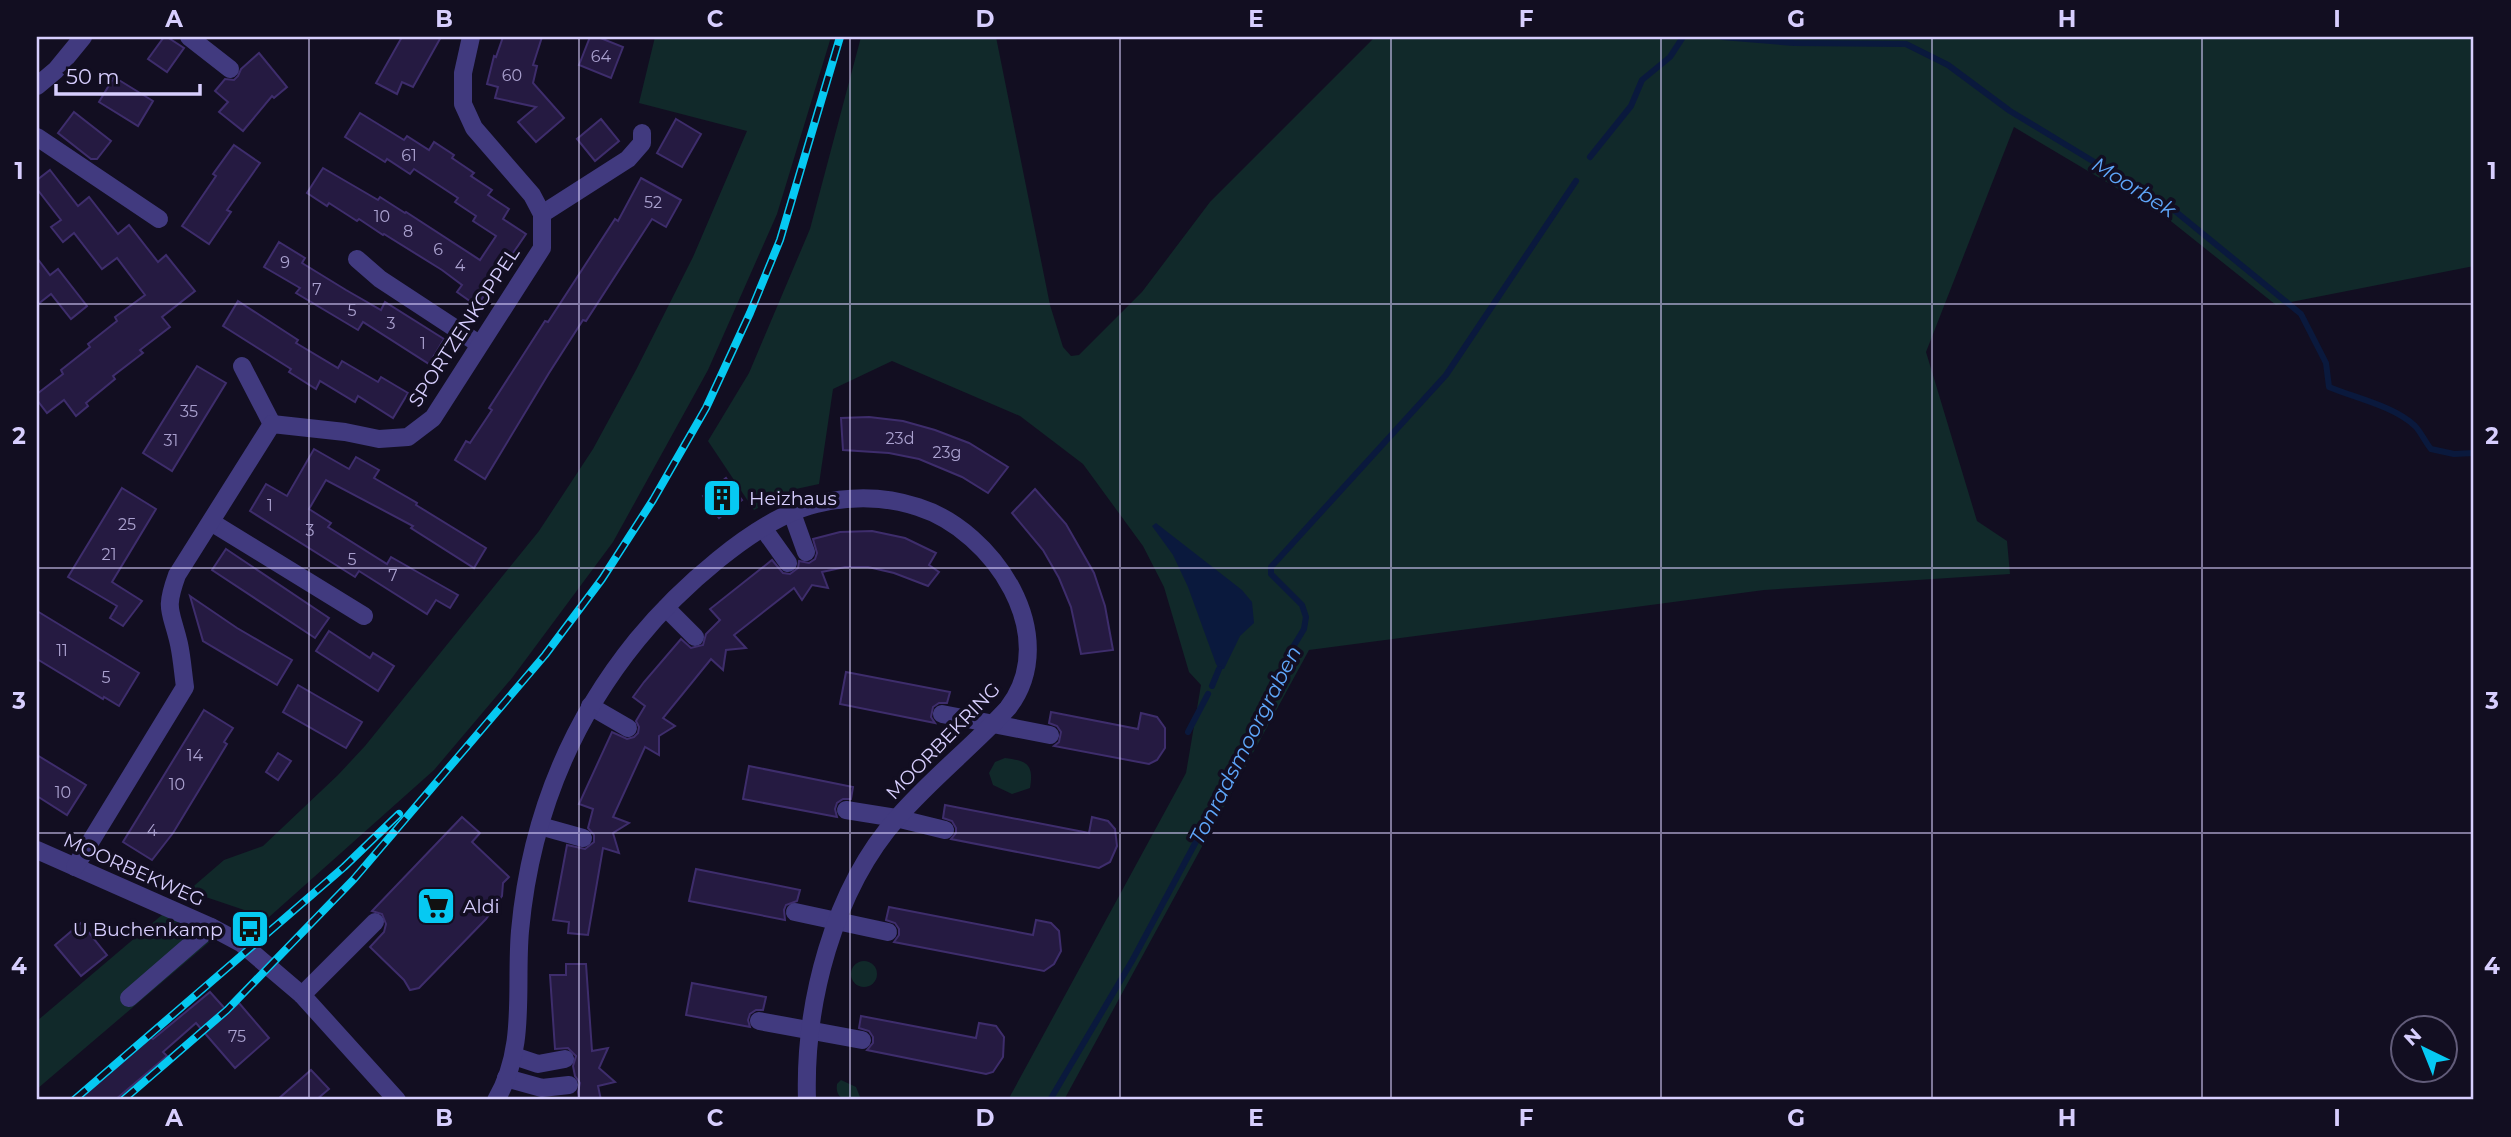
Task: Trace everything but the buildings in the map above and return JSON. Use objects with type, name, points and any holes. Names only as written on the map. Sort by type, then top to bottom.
[{"type":"street","points":[[37,86],[56,70],[83,37]]},
{"type":"street","points":[[189,37],[230,69]]},
{"type":"street","points":[[471,37],[463,73],[463,104],[474,128],[532,195],[542,215],[628,159],[642,143],[642,133]]},
{"type":"street","points":[[37,137],[159,219]]},
{"type":"street","name":"SPORTZENKOPPEL","points":[[272,424],[345,432],[379,439],[408,437],[433,418],[541,248],[542,215]]},
{"type":"street","points":[[357,259],[380,279],[479,344]]},
{"type":"street","points":[[75,867],[186,687],[178,642],[169,615],[169,603],[177,575],[272,424],[242,366]]},
{"type":"street","name":"MOORBEKRING","points":[[496,1100],[514,1056],[519,1011],[520,931],[540,826],[559,766],[590,706],[629,650],[666,608],[712,566],[763,528],[814,505],[849,499],[890,500],[918,507],[943,519],[970,537],[985,552],[1010,586],[1023,616],[1028,634],[1026,667],[1016,697],[993,724],[896,818],[863,866],[838,921],[822,969],[810,1030],[807,1100]]},
{"type":"street","points":[[792,513],[806,552]]},
{"type":"street","points":[[211,522],[364,615]]},
{"type":"street","points":[[763,528],[788,563]]},
{"type":"street","points":[[666,608],[695,637]]},
{"type":"street","points":[[590,706],[628,728]]},
{"type":"street","points":[[942,714],[1050,734]]},
{"type":"street","points":[[846,810],[896,818],[945,831]]},
{"type":"street","points":[[540,826],[583,838]]},
{"type":"street","name":"MOORBEKWEG","points":[[37,850],[211,927],[241,943],[307,1001],[397,1100]]},
{"type":"street","points":[[795,912],[888,932]]},
{"type":"street","points":[[307,1001],[375,922]]},
{"type":"street","points":[[129,998],[211,927]]},
{"type":"street","points":[[759,1021],[862,1040]]},
{"type":"street","points":[[514,1056],[538,1064],[565,1059]]},
{"type":"street","points":[[506,1078],[541,1088],[569,1085]]},
{"type":"green space","points":[[655,37],[831,37],[777,214],[708,370],[613,542],[512,678],[434,770],[268,918],[188,891],[224,860],[263,846],[365,746],[539,531],[593,449],[693,257],[747,131],[639,103]]},
{"type":"green space","points":[[861,37],[996,37],[1050,305],[1063,347],[1071,356],[1079,355],[1142,292],[1210,202],[1375,37],[2474,37],[2474,266],[2276,305],[2167,218],[2014,127],[1926,352],[1977,521],[2007,541],[2010,574],[1764,590],[1309,650],[1064,1100],[1008,1100],[1186,773],[1201,685],[1189,672],[1164,587],[1143,546],[1083,464],[1020,416],[892,361],[833,389],[819,484],[796,489],[754,510],[708,441],[749,373],[810,229]]},
{"type":"green space","points":[[1005,758],[1027,765],[1031,774],[1030,788],[1012,794],[993,785],[989,773],[995,762]]},
{"type":"green space","points":[[169,909],[221,932],[37,1089],[37,1021]]},
{"type":"green space","points":[[864,961],[873,965],[877,974],[873,983],[864,987],[855,983],[851,974],[855,965]]},
{"type":"green space","points":[[841,1080],[856,1087],[860,1097],[857,1100],[839,1096],[837,1084]]},
{"type":"water","points":[[1156,523],[1242,590],[1252,602],[1254,623],[1240,636],[1224,669],[1219,669],[1216,664],[1188,587],[1173,555],[1152,526]]},
{"type":"waterway","name":"Tonradsmoorgraben","points":[[1590,157],[1631,106],[1642,80],[1670,57],[1683,37]]},
{"type":"waterway","name":"Moorbek","points":[[1722,37],[1794,43],[1906,44],[1948,65],[2010,111],[2175,211],[2301,314],[2326,363],[2329,387],[2406,419],[2417,428],[2431,449],[2454,454],[2474,453]]},
{"type":"waterway","name":"Tonradsmoorgraben","points":[[1050,1100],[1132,961],[1258,726],[1290,652],[1304,629],[1306,617],[1302,605],[1271,574],[1271,567],[1446,375],[1576,181]]},
{"type":"waterway","points":[[1212,686],[1219,669]]},
{"type":"waterway","points":[[1188,732],[1208,694]]},
{"type":"railway","points":[[123,1100],[227,1010],[354,879],[545,655],[602,579],[653,500],[706,408],[750,313],[780,240],[840,37]]},
{"type":"railway","points":[[74,1100],[344,867],[399,814]]},
{"type":"place","name":"Heizhaus","points":[[722,498]]},
{"type":"place","name":"Aldi","points":[[436,906]]},
{"type":"place","name":"U Buchenkamp","points":[[250,929]]}]
